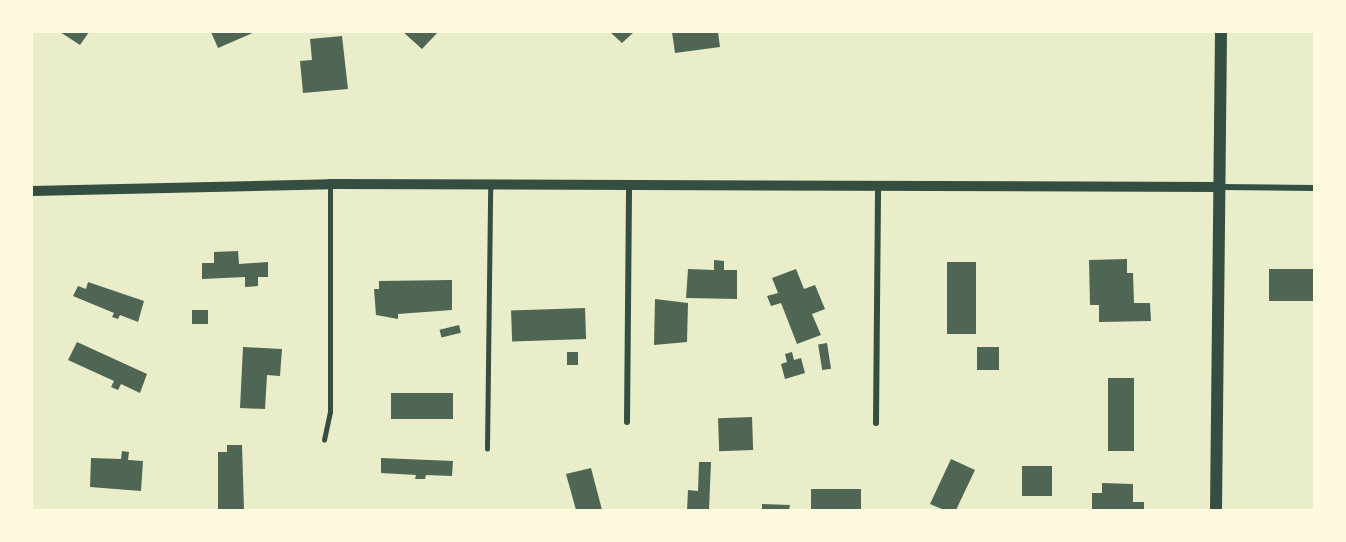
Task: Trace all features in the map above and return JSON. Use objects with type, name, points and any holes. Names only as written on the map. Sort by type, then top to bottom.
[{"type":"main road","points":[[1216,510],[1221,32]]},
{"type":"street","points":[[32,191],[330,184],[1314,188]]},
{"type":"street","points":[[627,422],[630,185]]},
{"type":"street","points":[[876,423],[878,186]]},
{"type":"lane","points":[[324,440],[330,412],[330,184]]},
{"type":"lane","points":[[487,449],[490,184]]},
{"type":"building","points":[[60,32],[89,32],[80,45]]},
{"type":"building","points":[[211,32],[255,32],[218,48]]},
{"type":"building","points":[[403,32],[438,32],[422,49]]},
{"type":"building","points":[[610,32],[634,32],[622,43]]},
{"type":"building","points":[[672,32],[718,32],[720,47],[675,53]]},
{"type":"building","points":[[342,36],[348,89],[303,93],[300,61],[312,60],[310,39]]},
{"type":"building","points":[[238,251],[239,264],[268,262],[268,277],[258,277],[258,286],[245,287],[245,277],[202,279],[202,263],[214,263],[214,252]]},
{"type":"building","points":[[1127,259],[1127,273],[1133,273],[1134,303],[1150,303],[1151,321],[1099,322],[1099,305],[1090,305],[1089,260]]},
{"type":"building","points":[[714,260],[724,261],[724,270],[737,270],[737,299],[686,298],[688,269],[714,270]]},
{"type":"building","points":[[947,262],[976,262],[976,334],[947,334]]},
{"type":"building","points":[[796,269],[804,289],[815,285],[825,309],[812,314],[821,335],[797,344],[781,303],[771,306],[767,296],[778,293],[772,278]]},
{"type":"building","points":[[1269,269],[1314,269],[1314,301],[1269,301]]},
{"type":"building","points":[[452,280],[452,310],[398,314],[398,319],[376,315],[374,289],[379,289],[379,281]]},
{"type":"building","points":[[88,282],[144,301],[138,322],[120,315],[118,319],[112,317],[114,313],[73,296],[78,286],[86,289]]},
{"type":"building","points":[[655,299],[688,303],[687,342],[654,345]]},
{"type":"building","points":[[585,308],[586,339],[512,342],[511,311]]},
{"type":"building","points":[[192,310],[208,310],[208,324],[192,324]]},
{"type":"building","points":[[459,325],[461,333],[442,338],[440,330]]},
{"type":"building","points":[[77,342],[147,374],[140,393],[121,384],[118,390],[111,387],[114,381],[68,360]]},
{"type":"building","points":[[827,343],[831,369],[822,370],[818,344]]},
{"type":"building","points":[[243,347],[282,349],[280,376],[267,375],[265,409],[240,408]]},
{"type":"building","points":[[977,347],[999,347],[999,370],[977,370]]},
{"type":"building","points":[[567,352],[578,352],[578,365],[567,365]]},
{"type":"building","points":[[792,352],[794,360],[801,358],[805,373],[785,379],[781,364],[787,362],[785,354]]},
{"type":"building","points":[[1108,378],[1134,378],[1134,451],[1108,451]]},
{"type":"building","points":[[391,393],[453,393],[453,419],[391,419]]},
{"type":"building","points":[[752,417],[753,450],[719,451],[718,418]]},
{"type":"building","points":[[227,445],[242,445],[244,510],[218,510],[218,452],[227,452]]},
{"type":"building","points":[[122,451],[129,452],[128,460],[143,461],[141,491],[90,487],[91,458],[121,459]]},
{"type":"building","points":[[381,458],[453,461],[452,476],[426,475],[425,479],[415,479],[416,475],[381,473]]},
{"type":"building","points":[[951,459],[975,470],[956,510],[944,510],[930,504]]},
{"type":"building","points":[[699,462],[711,462],[709,510],[687,510],[688,490],[698,491]]},
{"type":"building","points":[[1022,466],[1052,466],[1052,496],[1022,496]]},
{"type":"building","points":[[591,468],[602,510],[576,510],[566,474]]},
{"type":"building","points":[[1102,483],[1133,484],[1133,502],[1144,502],[1144,510],[1092,510],[1092,493],[1102,493]]},
{"type":"building","points":[[811,489],[861,489],[861,510],[811,510]]},
{"type":"building","points":[[762,504],[790,505],[789,510],[762,510]]}]
